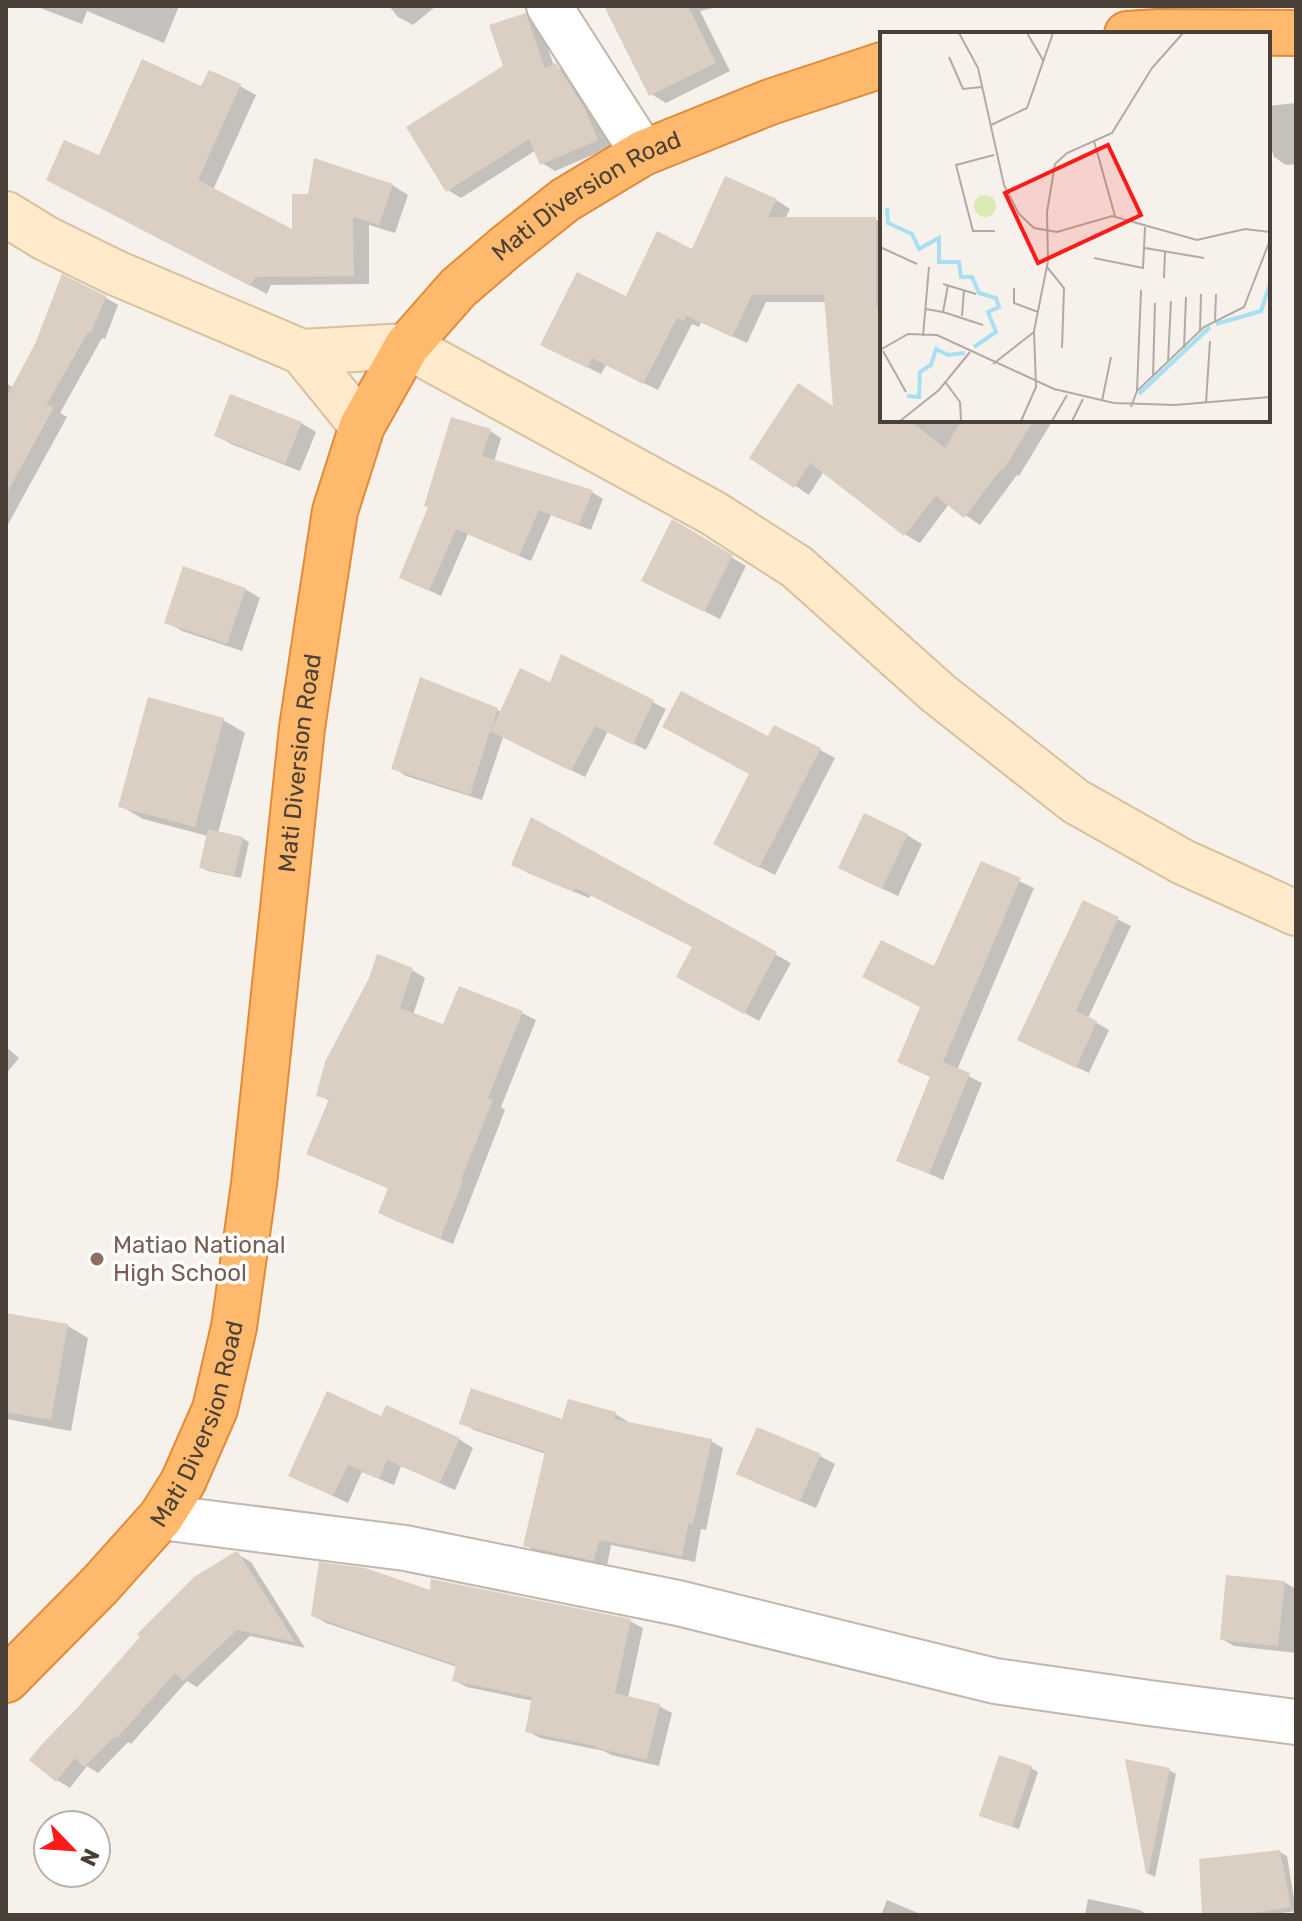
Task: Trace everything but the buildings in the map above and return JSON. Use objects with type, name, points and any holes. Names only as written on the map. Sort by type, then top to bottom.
[{"type":"highway","points":[[1270,33],[1296,33]]},
{"type":"highway","name":"Mati Diversion Road","points":[[6,1680],[100,1585],[161,1517],[183,1482],[215,1409],[234,1327],[254,1184],[302,728],[335,511],[362,426],[407,346],[458,288],[565,200],[643,153],[770,102],[880,66]]},
{"type":"street","points":[[549,6],[643,153]]},
{"type":"street","points":[[6,214],[45,238],[116,273],[302,352],[407,346],[713,513],[797,567],[938,693],[1075,801],[1183,862],[1296,913]]},
{"type":"street","points":[[302,352],[362,426]]},
{"type":"street","points":[[161,1517],[405,1548],[678,1603],[995,1681],[1296,1722]]},
{"type":"place","name":"Matiao National High School","points":[[97,1259]]}]
